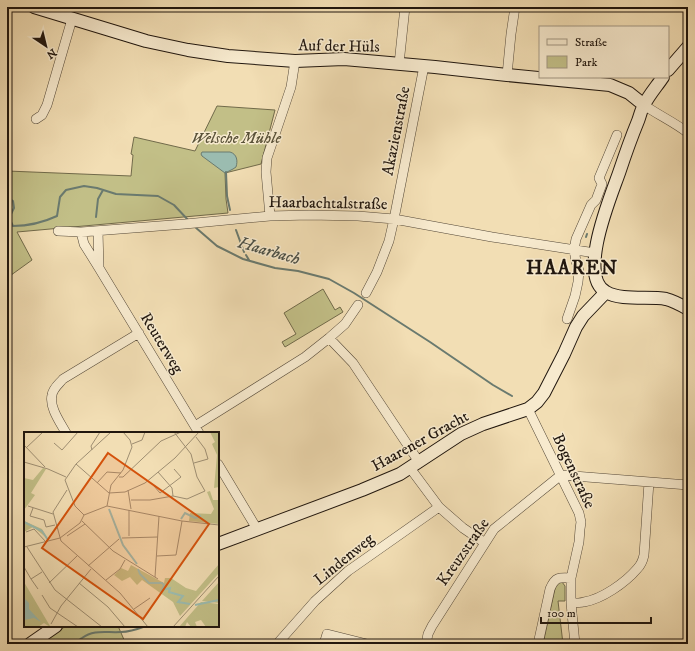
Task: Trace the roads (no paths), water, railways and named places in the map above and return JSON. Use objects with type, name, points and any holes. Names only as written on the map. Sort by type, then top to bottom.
[{"type":"main road","name":"Auf der Hüls","points":[[34,7],[146,41],[188,50],[228,56],[295,62],[344,59],[610,85],[629,93],[644,105]]},
{"type":"main road","points":[[669,69],[688,47]]},
{"type":"main road","points":[[662,78],[644,105],[628,147],[608,186],[608,204],[602,221],[595,253],[595,277],[597,282],[606,292],[616,296],[667,300],[688,309]]},
{"type":"main road","name":"Haarener Gracht","points":[[219,544],[368,488],[400,474],[461,434],[483,424],[528,409],[537,402],[544,392],[576,327],[583,316],[588,309],[606,292]]},
{"type":"main road","points":[[30,644],[55,627]]},
{"type":"street","points":[[399,64],[405,7]]},
{"type":"street","points":[[507,75],[515,7]]},
{"type":"street","points":[[36,119],[42,115],[47,105],[72,19]]},
{"type":"street","points":[[270,216],[266,172],[267,158],[291,88],[295,62]]},
{"type":"street","name":"Akazienstraße","points":[[366,293],[389,241],[424,66]]},
{"type":"street","points":[[644,105],[678,125],[688,133]]},
{"type":"street","points":[[568,319],[575,296],[579,271],[574,250],[576,239],[591,205],[608,186],[600,178],[617,136]]},
{"type":"street","points":[[596,200],[608,204]]},
{"type":"street","name":"Haarbachtalstraße","points":[[58,231],[98,231],[270,216],[317,215],[394,219],[595,253]]},
{"type":"street","points":[[98,231],[99,268]]},
{"type":"street","name":"Reuterweg","points":[[81,232],[84,244],[197,429]]},
{"type":"street","points":[[579,271],[595,271]]},
{"type":"street","points":[[197,429],[305,357],[345,324],[358,306]]},
{"type":"street","points":[[66,432],[52,402],[52,394],[56,386],[63,380],[139,333]]},
{"type":"street","points":[[329,338],[353,363],[439,507],[463,528],[485,543]]},
{"type":"street","name":"Bogenstraße","points":[[528,409],[579,513],[581,522],[579,542],[571,578],[571,603],[575,644]]},
{"type":"street","points":[[219,466],[258,530]]},
{"type":"street","points":[[561,475],[688,485]]},
{"type":"street","name":"Kreuzstraße","points":[[426,644],[428,634],[432,626],[494,529],[561,475]]},
{"type":"street","points":[[571,603],[585,602],[602,596],[621,584],[640,565],[644,555],[649,482]]},
{"type":"street","name":"Lindenweg","points":[[278,644],[316,602],[348,571],[439,507]]},
{"type":"street","points":[[538,644],[550,589],[553,582],[559,577],[571,578]]},
{"type":"street","points":[[324,644],[327,634],[367,644]]},
{"type":"water","points":[[202,152],[230,152],[234,154],[236,158],[236,167],[225,173],[202,156]]},
{"type":"waterway","points":[[226,172],[227,196],[230,210]]},
{"type":"waterway","name":"Haarbach","points":[[7,197],[13,201],[14,208],[9,218],[13,226],[35,224],[57,216],[60,197],[66,190],[84,186],[97,188],[116,194],[158,196],[174,205],[189,221]]},
{"type":"waterway","points":[[96,217],[98,199],[103,190]]},
{"type":"waterway","name":"Haarbach","points":[[195,227],[217,246],[243,259],[275,268],[298,271],[329,279],[354,293],[512,396]]},
{"type":"waterway","points":[[236,230],[244,252]]},
{"type":"waterway","name":"Haarbach","points":[[246,255],[249,260]]},
{"type":"waterway","points":[[76,644],[80,639],[91,633],[127,631],[143,627]]},
{"type":"waterway","points":[[67,641],[76,642]]},
{"type":"district","name":"HAAREN","points":[[572,268]]},
{"type":"park label","name":"Welsche Mühle","points":[[236,138]]}]
